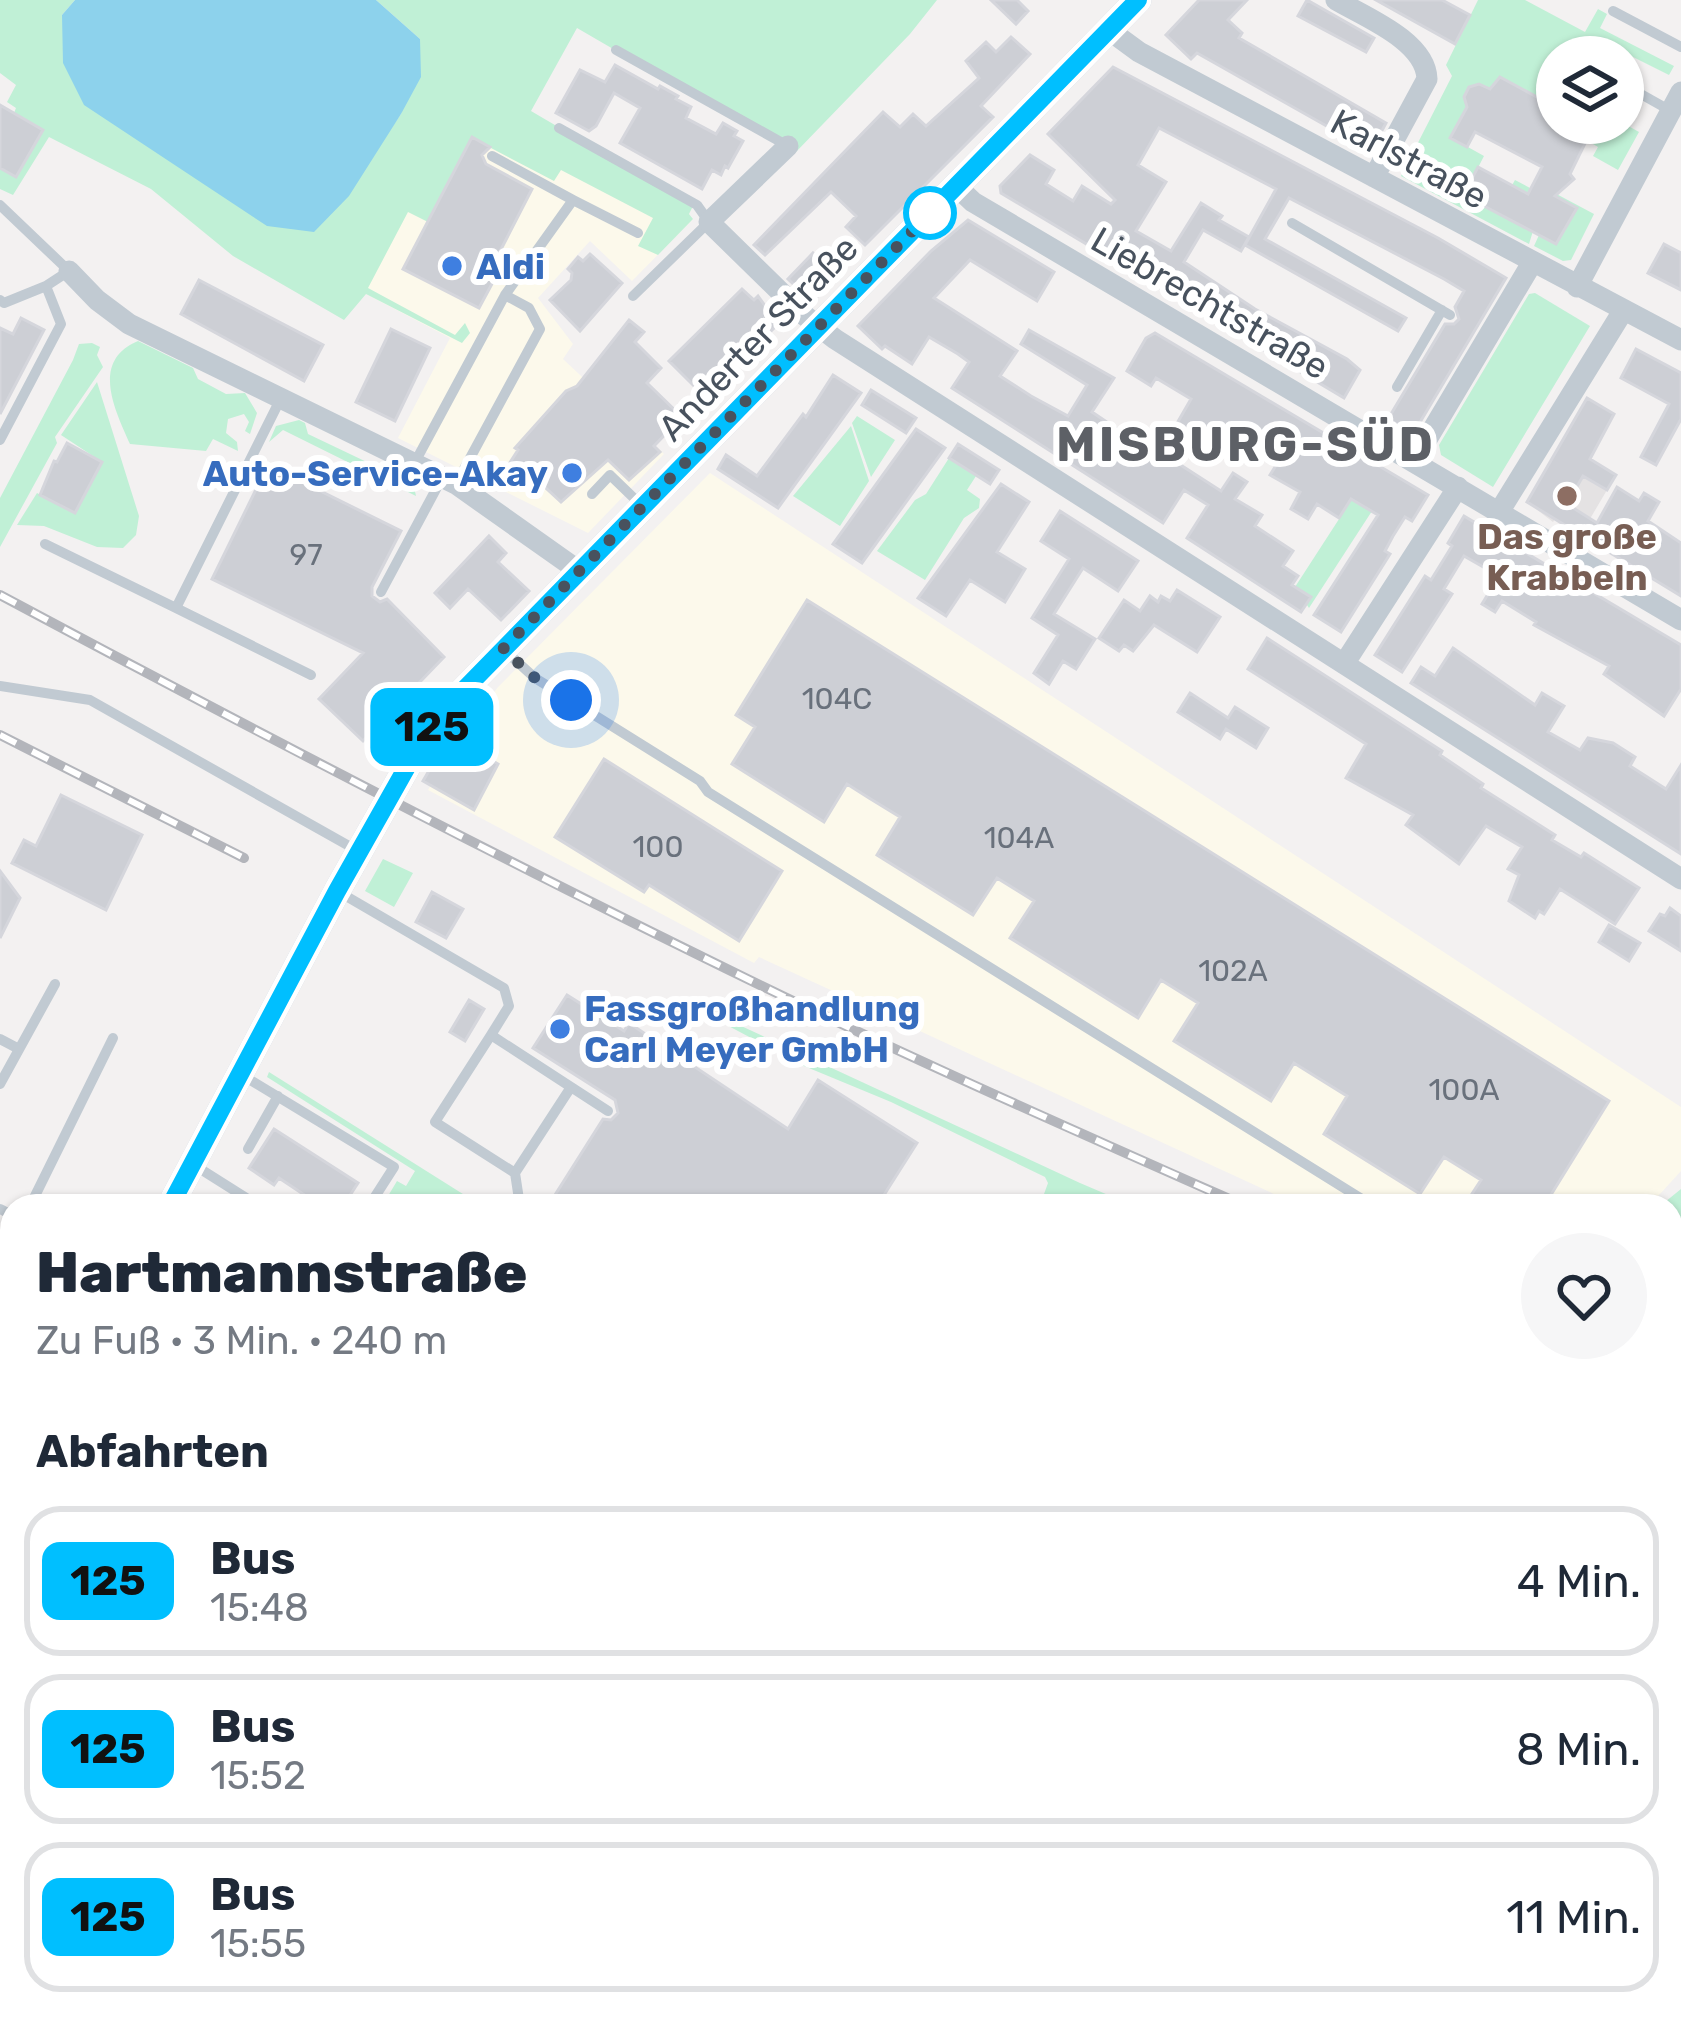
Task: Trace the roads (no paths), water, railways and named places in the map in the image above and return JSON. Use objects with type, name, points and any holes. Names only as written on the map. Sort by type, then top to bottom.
[{"type":"main road","name":"Anderter Straße","points":[[176,1194],[405,769],[450,704],[1138,0]]},
{"type":"street","points":[[1336,0],[1394,34],[1427,70],[1374,177]]},
{"type":"street","name":"Karlstraße","points":[[1109,30],[1138,52],[1681,340]]},
{"type":"street","points":[[1577,287],[1676,102]]},
{"type":"street","points":[[788,146],[709,223],[820,327],[1681,879]]},
{"type":"street","name":"Liebrechtstraße","points":[[956,186],[974,202],[1681,620]]},
{"type":"street","points":[[1414,461],[1483,334],[1532,263]]},
{"type":"street","points":[[69,271],[129,324],[449,481],[580,571]]},
{"type":"street","points":[[1499,512],[1623,311]]},
{"type":"street","points":[[1344,664],[1458,487]]},
{"type":"lane","points":[[1613,11],[1681,47]]},
{"type":"lane","points":[[616,50],[788,146]]},
{"type":"lane","points":[[1644,91],[1676,102]]},
{"type":"lane","points":[[559,128],[697,205],[709,223],[633,296]]},
{"type":"lane","points":[[493,156],[638,233]]},
{"type":"lane","points":[[414,464],[505,295],[573,200]]},
{"type":"lane","points":[[0,205],[69,271],[46,286],[0,300]]},
{"type":"lane","points":[[1292,223],[1446,312],[1397,387]]},
{"type":"lane","points":[[0,440],[61,324],[46,286]]},
{"type":"lane","points":[[381,592],[540,328],[529,308],[505,295]]},
{"type":"lane","points":[[176,608],[281,398]]},
{"type":"lane","points":[[592,494],[610,475],[643,507]]},
{"type":"lane","points":[[45,544],[311,675]]},
{"type":"lane","points":[[503,649],[535,678],[700,781],[708,792],[1354,1194]]},
{"type":"lane","points":[[0,686],[90,700],[366,840]]},
{"type":"lane","points":[[337,891],[504,988],[509,1006],[435,1122],[515,1173]]},
{"type":"lane","points":[[0,1084],[55,984]]},
{"type":"lane","points":[[491,1035],[608,1111]]},
{"type":"lane","points":[[36,1194],[113,1038]]},
{"type":"lane","points":[[0,1040],[19,1049]]},
{"type":"lane","points":[[238,1072],[394,1167],[377,1194]]},
{"type":"lane","points":[[518,1194],[515,1173],[571,1087]]},
{"type":"lane","points":[[248,1149],[278,1096]]},
{"type":"lane","points":[[191,1163],[240,1194]]},
{"type":"water","points":[[75,0],[376,0],[420,39],[421,77],[349,196],[314,232],[267,226],[84,105],[63,63],[62,15]]},
{"type":"railway","points":[[0,595],[361,785],[725,968],[1218,1194]]},
{"type":"railway","points":[[0,735],[244,858]]},
{"type":"place","name":"Aldi","points":[[452,266]]},
{"type":"place","name":"Auto-Service-Akay","points":[[572,473]]},
{"type":"place","name":"Das große Krabbeln","points":[[1567,496]]},
{"type":"place","name":"Fassgroßhandlung Carl Meyer GmbH","points":[[560,1029]]},
{"type":"district","name":"MISBURG-SÜD","points":[[1246,444]]}]
